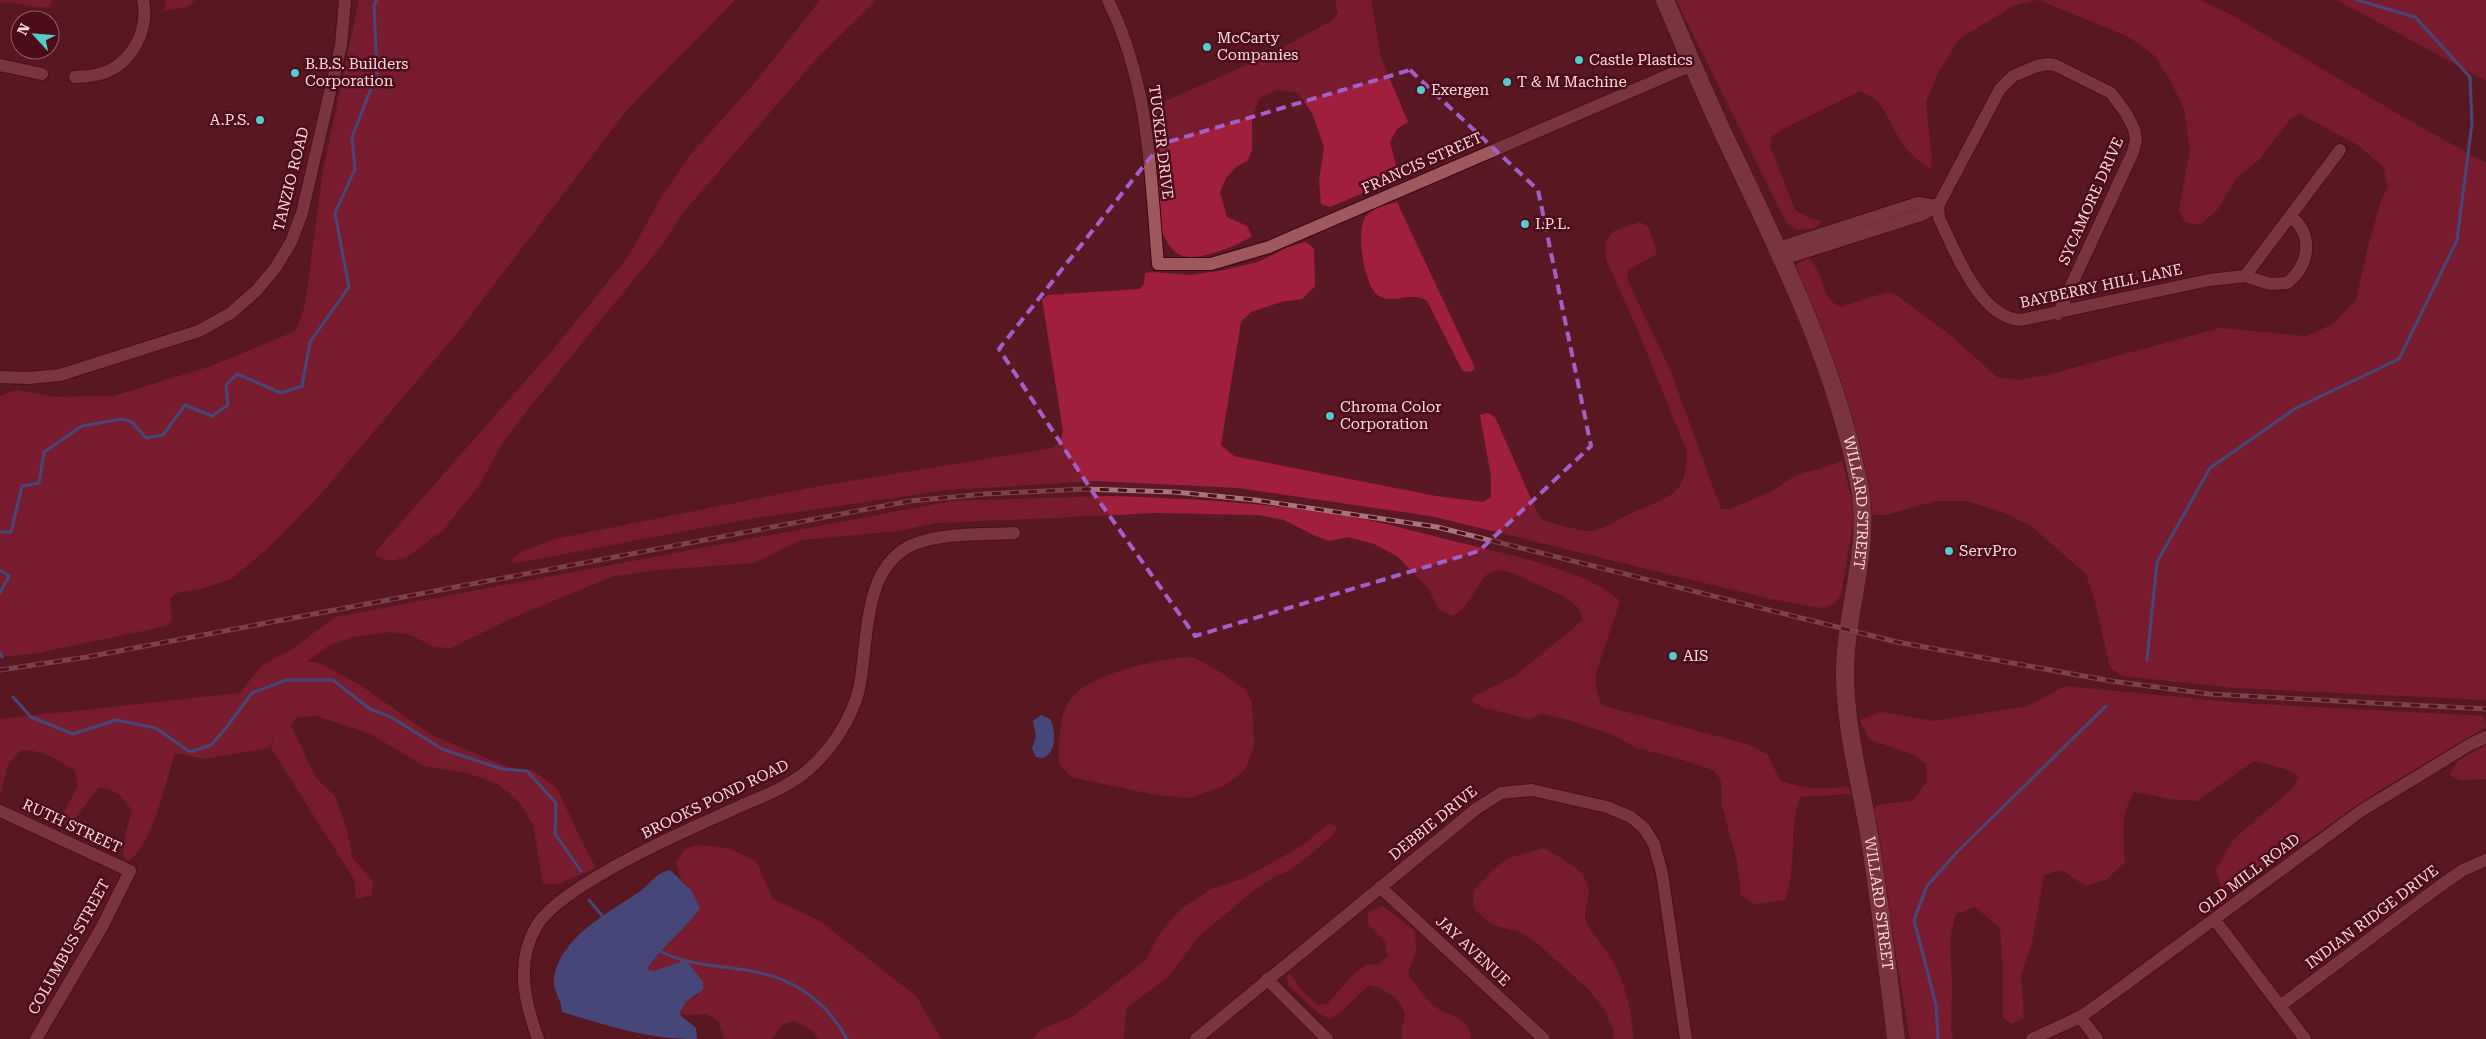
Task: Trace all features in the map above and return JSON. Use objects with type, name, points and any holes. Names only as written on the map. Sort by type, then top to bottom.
[{"type":"street","points":[[75,77],[96,75],[118,65],[135,48],[145,26],[143,0]]},
{"type":"street","name":"TANZIO ROAD","points":[[0,377],[29,378],[60,375],[199,331],[231,312],[257,290],[276,267],[291,242],[302,213],[341,45],[345,0]]},
{"type":"street","name":"TUCKER DRIVE","points":[[1108,0],[1132,58],[1143,106],[1158,264]]},
{"type":"street","name":"WILLARD STREET","points":[[1665,0],[1692,65],[1781,253],[1834,390],[1859,483],[1863,506],[1860,554],[1846,656],[1846,698],[1870,841],[1896,1039]]},
{"type":"street","name":"SYCAMORE DRIVE","points":[[1938,206],[1997,94],[2013,76],[2037,66],[2051,64],[2112,93],[2132,124],[2136,139],[2135,147],[2058,314]]},
{"type":"street","points":[[0,65],[42,74]]},
{"type":"street","name":"FRANCIS STREET","points":[[1158,264],[1211,264],[1268,247],[1692,65]]},
{"type":"street","points":[[2245,276],[2340,150]]},
{"type":"street","points":[[1781,253],[1921,215],[1938,206]]},
{"type":"street","name":"BAYBERRY HILL LANE","points":[[1938,206],[1940,218],[1967,275],[1996,311],[2004,317],[2017,320],[2058,314],[2209,280],[2245,276],[2274,284],[2287,283],[2304,257],[2307,244],[2301,225],[2290,216]]},
{"type":"street","name":"BROOKS POND ROAD","points":[[538,1039],[525,997],[523,977],[529,942],[536,927],[548,912],[597,878],[682,832],[788,784],[808,770],[837,737],[850,714],[858,689],[876,589],[886,568],[895,558],[908,548],[924,541],[1014,533]]},
{"type":"street","name":"OLD MILL ROAD","points":[[2032,1039],[2080,1017],[2215,920],[2361,811],[2453,754],[2486,737]]},
{"type":"street","name":"DEBBIE DRIVE","points":[[1196,1039],[1476,809],[1501,793],[1522,790],[1543,791],[1623,813],[1644,828],[1654,844],[1659,858],[1686,1039]]},
{"type":"street","name":"RUTH STREET","points":[[0,811],[130,872]]},
{"type":"street","name":"INDIAN RIDGE DRIVE","points":[[2280,1006],[2440,886],[2463,870],[2486,860]]},
{"type":"street","name":"COLUMBUS STREET","points":[[36,1039],[102,927],[130,872]]},
{"type":"street","name":"JAY AVENUE","points":[[1380,887],[1544,1039]]},
{"type":"street","points":[[2215,920],[2305,1039]]},
{"type":"street","points":[[1267,979],[1327,1039]]},
{"type":"street","points":[[2080,1017],[2097,1039]]},
{"type":"highlighted area","points":[[1410,70],[1538,190],[1591,446],[1479,551],[1195,636],[1094,494],[999,349],[1161,144]]},
{"type":"shaded area","points":[[0,0],[53,0],[50,7],[37,7],[6,2],[0,3]]},
{"type":"shaded area","points":[[166,0],[195,0],[187,7],[164,11]]},
{"type":"shaded area","points":[[359,0],[735,0],[626,111],[459,331],[320,495],[269,547],[231,579],[204,588],[177,593],[170,599],[172,620],[167,626],[37,653],[0,657],[0,396],[17,390],[53,397],[114,396],[211,366],[296,331],[305,305],[323,171]]},
{"type":"shaded area","points":[[820,0],[876,0],[818,57],[681,215],[666,240],[521,418],[502,444],[480,484],[443,530],[407,557],[390,561],[375,556],[376,551],[551,352],[628,257],[662,196],[691,154],[758,79]]},
{"type":"shaded area","points":[[1335,0],[1371,0],[1381,58],[1408,122],[1397,129],[1390,142],[1398,173],[1385,184],[1330,207],[1321,204],[1319,181],[1324,147],[1312,113],[1298,93],[1277,90],[1259,98],[1252,119],[1252,150],[1248,160],[1236,167],[1226,178],[1220,192],[1227,217],[1247,226],[1252,236],[1227,249],[1205,255],[1185,257],[1178,254],[1170,247],[1162,232],[1153,113],[1157,105],[1271,54],[1331,21],[1338,13]]},
{"type":"shaded area","points":[[1676,0],[2038,0],[2015,5],[1959,39],[1938,73],[1926,102],[1932,162],[1930,169],[1914,157],[1898,137],[1879,103],[1860,91],[1772,136],[1770,146],[1795,210],[1811,219],[1821,221],[1815,228],[1797,230],[1786,222]]},
{"type":"shaded area","points":[[2039,0],[2200,0],[2232,15],[2408,120],[2486,163],[2486,700],[2236,688],[2122,676],[2110,667],[2095,601],[2086,574],[2031,526],[2002,512],[1967,501],[1935,501],[1886,515],[1873,515],[1863,464],[1795,271],[1797,264],[1808,258],[1817,270],[1825,291],[1833,303],[1840,307],[1888,292],[1895,294],[1949,334],[1997,377],[2017,380],[2047,375],[2220,328],[2306,336],[2333,324],[2356,300],[2369,243],[2381,201],[2388,187],[2383,167],[2358,145],[2300,114],[2291,118],[2259,160],[2237,177],[2218,209],[2200,225],[2185,222],[2179,210],[2190,150],[2184,109],[2170,80],[2155,56],[2129,37]]},
{"type":"shaded area","points":[[2337,0],[2486,0],[2486,81]]},
{"type":"shaded area","points":[[1397,202],[1475,368],[1471,372],[1463,371],[1427,301],[1416,297],[1385,298],[1379,296],[1374,291],[1369,282],[1365,271],[1361,245],[1363,223],[1366,216],[1373,210]]},
{"type":"shaded area","points":[[1640,222],[1649,228],[1657,254],[1628,270],[1627,279],[1671,372],[1721,509],[1730,509],[1770,492],[1798,474],[1842,461],[1852,500],[1853,524],[1841,594],[1834,604],[1823,608],[1771,599],[1430,516],[1238,488],[1096,481],[947,490],[749,519],[511,564],[512,559],[522,551],[555,539],[820,486],[1052,448],[1060,441],[1063,431],[1042,299],[1048,295],[1139,289],[1144,284],[1145,273],[1190,275],[1224,270],[1258,262],[1288,247],[1306,242],[1314,249],[1315,286],[1302,299],[1281,302],[1251,312],[1241,322],[1221,445],[1234,456],[1436,496],[1483,502],[1491,497],[1491,477],[1480,415],[1488,413],[1495,417],[1542,520],[1584,531],[1599,530],[1673,493],[1683,479],[1686,467],[1687,452],[1641,338],[1606,259],[1605,243],[1614,231]]},
{"type":"shaded area","points":[[1107,496],[1173,498],[1238,503],[1336,514],[1382,523],[1516,556],[1574,575],[1608,591],[1620,601],[1596,673],[1596,688],[1601,705],[1750,745],[1768,755],[1780,780],[1813,788],[1847,786],[1852,794],[1800,797],[1795,822],[1791,875],[1785,900],[1754,904],[1741,896],[1737,861],[1722,806],[1721,780],[1713,770],[1637,748],[1611,734],[1569,720],[1542,714],[1528,719],[1482,707],[1472,701],[1474,696],[1515,676],[1583,620],[1579,608],[1563,596],[1515,574],[1498,570],[1486,575],[1464,608],[1453,616],[1439,610],[1428,588],[1397,556],[1374,544],[1348,537],[1329,541],[1284,520],[1258,515],[1155,513],[937,523],[898,531],[801,540],[754,563],[657,570],[614,576],[519,615],[451,648],[435,647],[408,634],[388,632],[353,637],[328,646],[306,662],[317,662],[360,685],[433,736],[503,765],[521,770],[532,770],[557,788],[596,868],[556,885],[543,883],[533,824],[519,802],[498,784],[470,774],[424,766],[369,733],[316,716],[297,717],[291,726],[316,778],[335,796],[348,834],[352,857],[373,882],[372,895],[356,899],[355,881],[271,748],[276,731],[269,748],[205,759],[175,753],[152,826],[146,839],[129,861],[123,856],[125,835],[132,811],[123,798],[115,792],[99,788],[70,826],[60,825],[60,820],[78,786],[75,770],[56,759],[35,751],[21,750],[8,764],[0,796],[0,719],[240,693],[261,666],[291,650],[335,617],[952,501]]},
{"type":"shaded area","points":[[1193,657],[1217,670],[1246,690],[1252,702],[1254,747],[1245,770],[1224,786],[1189,798],[1156,795],[1071,777],[1059,764],[1060,731],[1063,714],[1070,700],[1079,690],[1109,675],[1127,669],[1163,660]]},
{"type":"shaded area","points":[[2065,686],[2241,703],[2484,716],[2486,727],[2379,791],[2233,891],[2221,887],[2216,869],[2233,840],[2295,786],[2298,776],[2286,769],[2254,761],[2197,801],[2169,799],[2134,792],[2124,817],[2125,862],[2107,879],[2086,886],[2061,870],[2044,875],[2032,942],[2021,976],[2024,1017],[2012,1024],[2003,1018],[2003,968],[2000,928],[1975,907],[1956,914],[1950,939],[1951,1030],[1953,1039],[1910,1039],[1872,810],[1881,804],[1913,801],[1927,782],[1926,764],[1914,755],[1869,739],[1860,720],[1881,712],[1934,721],[2028,706]]},
{"type":"shaded area","points":[[2486,745],[2486,779],[2460,780],[2449,775],[2459,760]]},
{"type":"shaded area","points":[[1328,824],[1337,827],[1332,836],[1289,871],[1276,876],[1254,890],[1196,939],[1169,976],[1126,1008],[1124,1039],[1032,1039],[1042,1029],[1072,1017],[1146,960],[1158,936],[1181,909],[1211,889],[1242,879],[1286,855],[1307,842]]},
{"type":"shaded area","points":[[697,845],[728,848],[756,861],[773,899],[820,921],[916,996],[941,1039],[819,1039],[811,1030],[795,1021],[783,1024],[772,1039],[724,1039],[719,1022],[707,1014],[679,1015],[686,1002],[698,995],[686,961],[654,971],[647,969],[700,908],[691,890],[681,879],[676,863],[685,849]]},
{"type":"shaded area","points":[[1544,848],[1571,864],[1584,877],[1588,890],[1586,921],[1590,930],[1613,961],[1622,982],[1629,1005],[1633,1039],[1613,1039],[1614,1031],[1603,1007],[1588,989],[1537,943],[1520,932],[1492,925],[1473,908],[1474,891],[1490,873],[1508,858]]},
{"type":"shaded area","points":[[1383,906],[1415,931],[1416,950],[1408,974],[1429,1002],[1466,1024],[1471,1039],[1403,1039],[1404,1009],[1392,995],[1374,986],[1369,985],[1339,1014],[1330,1019],[1318,1013],[1288,985],[1287,976],[1290,974],[1304,993],[1318,1005],[1327,1004],[1354,974],[1366,965],[1379,964],[1388,956],[1385,941],[1368,924],[1368,912]]},
{"type":"water","points":[[1041,715],[1050,719],[1054,735],[1051,751],[1043,758],[1036,757],[1032,748],[1036,736],[1033,721]]},
{"type":"water","points":[[670,870],[691,890],[700,908],[647,969],[654,971],[686,960],[703,982],[703,989],[686,1002],[679,1014],[696,1028],[697,1039],[645,1034],[612,1027],[562,1012],[554,977],[562,956],[570,945],[591,924],[639,892],[657,876]]},
{"type":"waterway","points":[[0,532],[11,532],[22,486],[39,483],[44,452],[82,426],[122,419],[132,422],[146,438],[163,435],[185,405],[212,416],[228,405],[226,385],[237,374],[281,393],[302,386],[310,342],[349,287],[335,213],[355,169],[352,137],[377,73],[374,5],[377,0]]},
{"type":"waterway","points":[[2147,660],[2157,562],[2210,468],[2296,408],[2399,359],[2457,240],[2472,123],[2470,77],[2415,17],[2357,0]]},
{"type":"waterway","points":[[0,570],[9,576],[0,593]]},
{"type":"waterway","points":[[0,653],[2,657]]},
{"type":"waterway","points":[[13,697],[31,717],[73,734],[116,720],[156,728],[190,752],[211,745],[252,693],[286,680],[333,680],[370,709],[391,717],[442,749],[502,769],[527,771],[556,803],[555,834],[581,871]]},
{"type":"waterway","points":[[1938,1039],[1936,1005],[1914,920],[1927,886],[1957,852],[2106,706]]},
{"type":"waterway","points":[[589,900],[605,919]]},
{"type":"waterway","points":[[658,950],[692,962],[767,974],[781,979],[807,993],[819,1003],[839,1025],[847,1039]]},
{"type":"railway","points":[[0,670],[87,657],[910,501],[985,494],[1085,489],[1175,492],[1255,500],[1437,527],[1897,642],[2111,681],[2209,694],[2486,709]]},
{"type":"place","name":"McCarty Companies","points":[[1207,47]]},
{"type":"place","name":"Castle Plastics","points":[[1579,60]]},
{"type":"place","name":"B.B.S. Builders Corporation","points":[[295,73]]},
{"type":"place","name":"T & M Machine","points":[[1507,82]]},
{"type":"place","name":"Exergen","points":[[1421,90]]},
{"type":"place","name":"A.P.S.","points":[[260,120]]},
{"type":"place","name":"I.P.L.","points":[[1525,224]]},
{"type":"place","name":"Chroma Color Corporation","points":[[1330,416]]},
{"type":"place","name":"ServPro","points":[[1949,551]]},
{"type":"place","name":"AIS","points":[[1673,656]]}]
